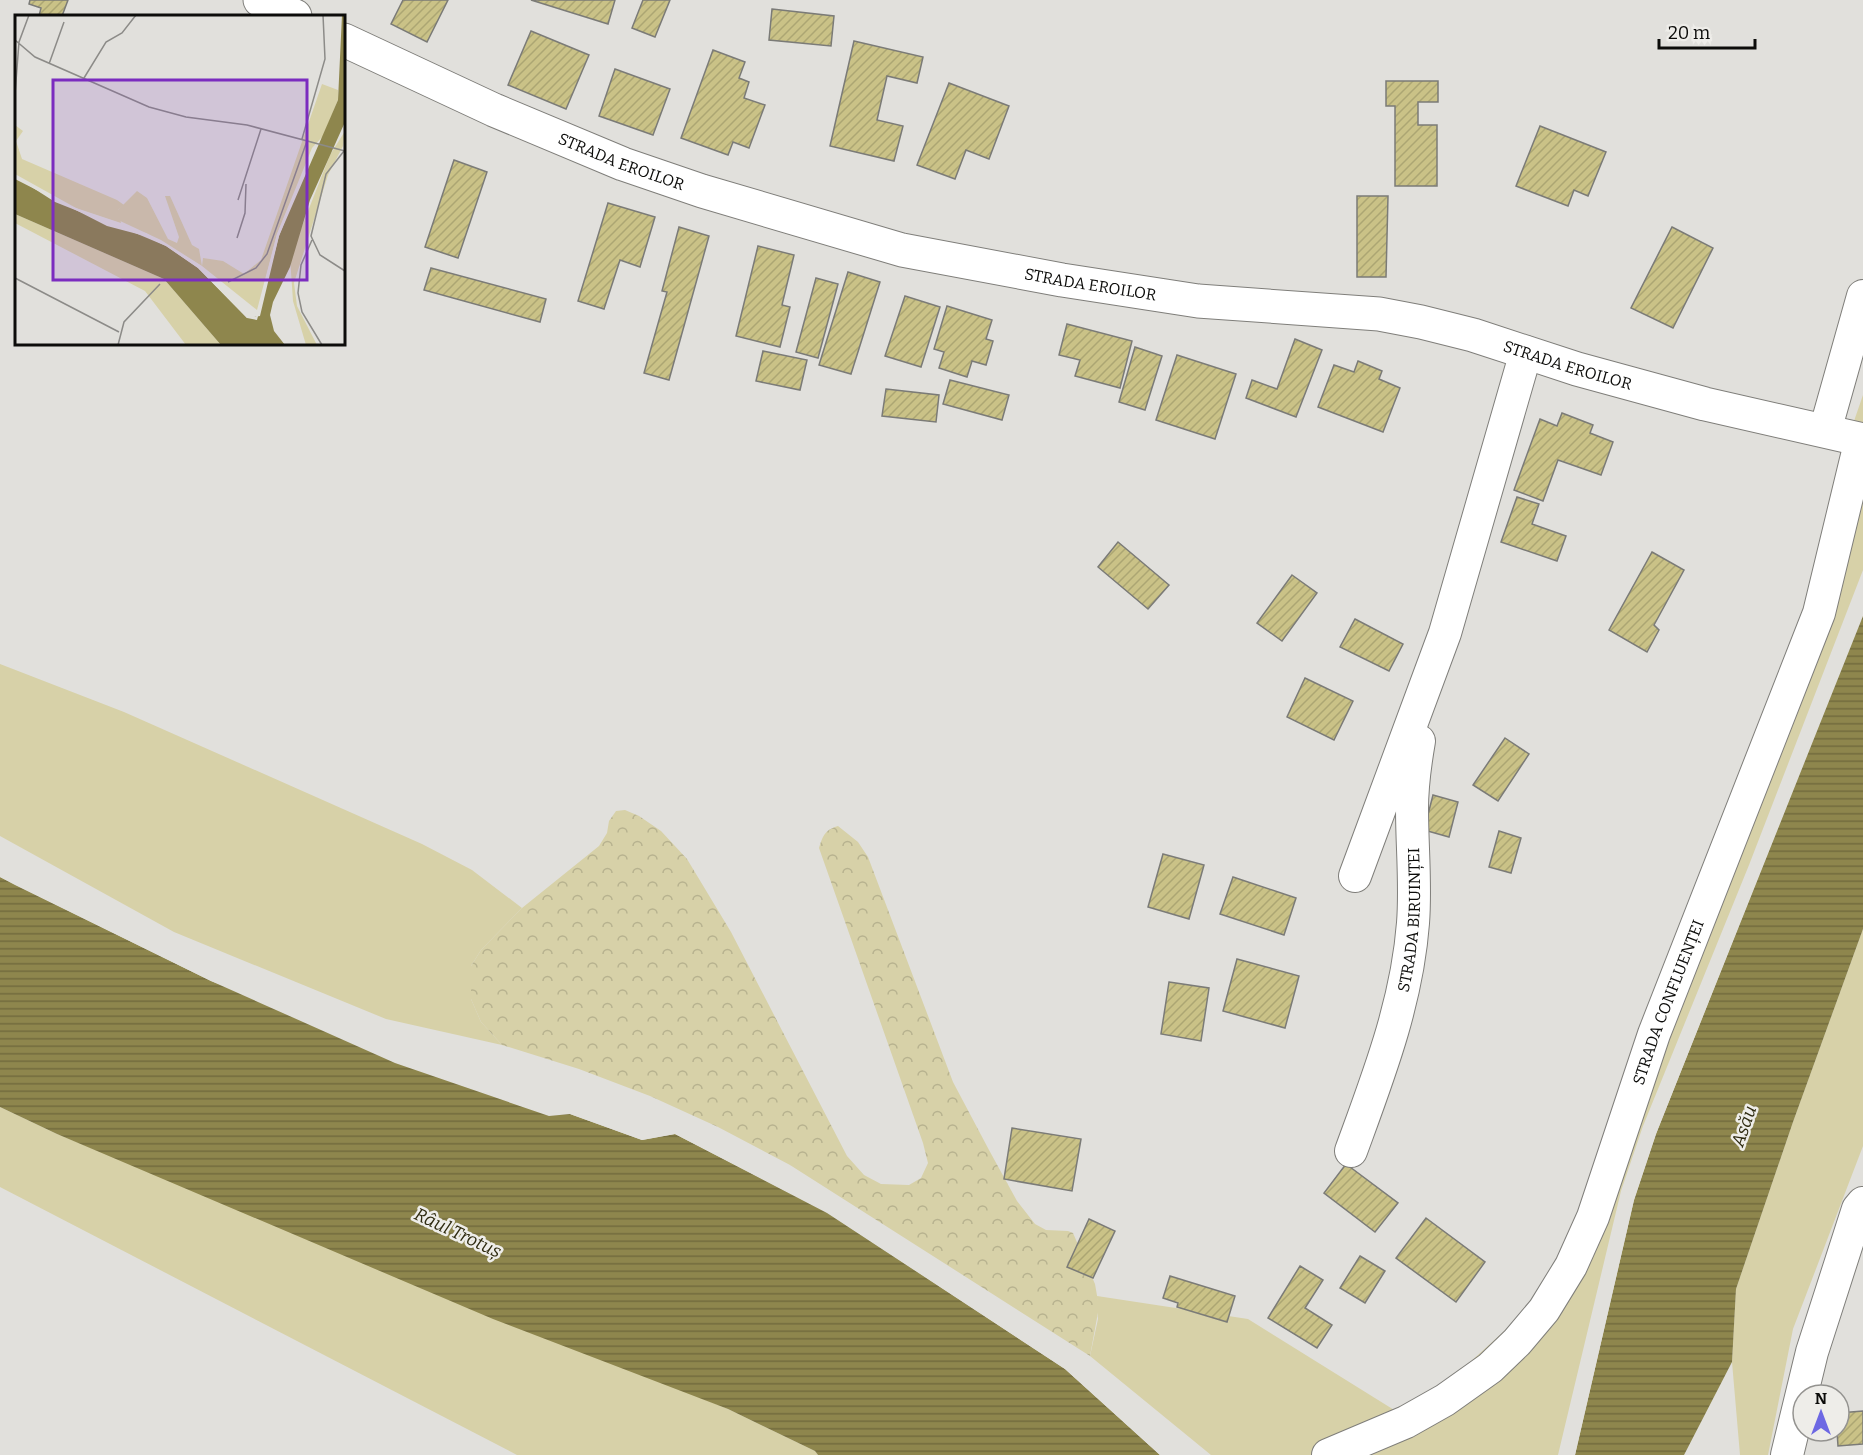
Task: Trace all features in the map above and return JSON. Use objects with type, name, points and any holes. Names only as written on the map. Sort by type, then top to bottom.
[{"type":"main road","points":[[260,0],[293,15]]},
{"type":"main road","name":"STRADA EROILOR","points":[[345,40],[504,114],[623,164],[713,195],[902,250],[1062,280],[1198,301],[1379,314],[1463,333],[1577,369],[1705,404],[1862,440]]},
{"type":"street","points":[[1825,431],[1863,296]]},
{"type":"street","name":"STRADA BIRUINȚEI","points":[[1355,876],[1445,633],[1526,352]]},
{"type":"street","name":"STRADA CONFLUENȚEI","points":[[1328,1455],[1406,1422],[1445,1400],[1490,1368],[1517,1342],[1544,1310],[1571,1266],[1593,1217],[1654,1034],[1820,613],[1862,440]]},
{"type":"street","name":"STRADA BIRUINȚEI","points":[[1351,1151],[1395,1024],[1407,970],[1413,922],[1414,771],[1428,681]]},
{"type":"street","points":[[1786,1455],[1812,1352],[1858,1209],[1863,1203]]},
{"type":"green space","points":[[1863,395],[1863,570],[1749,865],[1643,1126],[1621,1191],[1558,1455],[1211,1455],[1090,1356],[1098,1319],[1097,1296],[1248,1319],[1399,1413],[1446,1384],[1523,1314],[1555,1265],[1580,1211],[1803,616],[1845,447]]},
{"type":"green space","points":[[0,664],[124,712],[422,844],[472,870],[522,908],[481,950],[471,966],[471,999],[481,1022],[502,1045],[386,1019],[174,932],[0,836]]},
{"type":"green space","points":[[625,810],[639,816],[661,831],[687,859],[731,932],[847,1156],[864,1175],[881,1184],[909,1185],[921,1178],[928,1163],[923,1143],[819,848],[825,834],[838,826],[858,842],[868,857],[953,1082],[1017,1201],[1035,1224],[1046,1230],[1073,1233],[1095,1284],[1099,1307],[1090,1356],[790,1165],[718,1127],[650,1096],[579,1069],[502,1045],[481,1022],[471,999],[471,966],[481,950],[522,908],[599,846],[607,833],[609,821],[616,811]]},
{"type":"green space","points":[[1863,929],[1863,1146],[1793,1329],[1768,1455],[1740,1455],[1732,1362],[1736,1289],[1793,1122]]},
{"type":"green space","points":[[0,1107],[57,1134],[728,1409],[815,1451],[818,1455],[517,1455],[0,1187]]},
{"type":"water","name":"Asău","points":[[1863,616],[1863,929],[1793,1122],[1736,1289],[1732,1362],[1684,1455],[1575,1455],[1634,1200],[1656,1134]]},
{"type":"water","name":"Râul Trotuș","points":[[0,877],[211,981],[395,1063],[549,1116],[570,1114],[642,1140],[675,1134],[827,1213],[1065,1369],[1160,1455],[818,1455],[815,1451],[728,1409],[493,1319],[57,1134],[0,1107]]},
{"type":"pier","points":[[1863,613],[1656,1134],[1634,1200],[1575,1455],[1572,1455],[1631,1199],[1653,1133],[1860,615]]},
{"type":"pier","points":[[0,874],[251,996],[211,981],[15,885],[0,877]]},
{"type":"pier","points":[[568,1112],[642,1136],[676,1131],[828,1210],[1067,1366],[1163,1455],[1160,1455],[1065,1369],[827,1212],[675,1134],[642,1140]]},
{"type":"building","points":[[30,0],[68,0],[62,15],[39,15],[41,8],[29,4]]},
{"type":"building","points":[[403,0],[448,0],[427,42],[391,24]]},
{"type":"building","points":[[531,0],[615,0],[608,24]]},
{"type":"building","points":[[643,0],[670,0],[655,37],[632,28]]},
{"type":"building","points":[[772,9],[834,16],[831,46],[769,40]]},
{"type":"building","points":[[531,31],[589,55],[566,109],[508,85]]},
{"type":"building","points":[[854,41],[923,57],[917,83],[887,76],[877,120],[903,126],[894,161],[830,146]]},
{"type":"building","points":[[713,50],[745,62],[739,78],[749,82],[744,98],[765,105],[749,148],[733,142],[728,155],[681,138]]},
{"type":"building","points":[[615,69],[670,89],[653,135],[599,116]]},
{"type":"building","points":[[1386,81],[1438,81],[1438,102],[1418,102],[1418,125],[1437,125],[1437,186],[1395,186],[1395,106],[1386,106]]},
{"type":"building","points":[[949,83],[1009,106],[989,159],[966,150],[955,179],[917,165]]},
{"type":"building","points":[[1540,126],[1606,152],[1588,196],[1574,190],[1568,206],[1516,186]]},
{"type":"building","points":[[454,160],[487,172],[458,258],[425,247]]},
{"type":"building","points":[[1357,196],[1388,196],[1386,277],[1357,277]]},
{"type":"building","points":[[608,203],[655,217],[640,267],[620,260],[604,309],[578,301]]},
{"type":"building","points":[[679,227],[709,236],[669,380],[644,373],[667,292],[662,291]]},
{"type":"building","points":[[1672,227],[1713,248],[1673,328],[1631,308]]},
{"type":"building","points":[[758,246],[794,255],[782,305],[790,307],[780,347],[736,336]]},
{"type":"building","points":[[431,268],[546,299],[540,322],[424,290]]},
{"type":"building","points":[[848,272],[880,282],[851,374],[819,365]]},
{"type":"building","points":[[816,278],[838,284],[818,358],[796,352]]},
{"type":"building","points":[[905,296],[940,307],[921,367],[885,356]]},
{"type":"building","points":[[947,306],[992,320],[986,339],[993,341],[986,365],[972,361],[967,377],[939,368],[944,352],[934,349]]},
{"type":"building","points":[[1067,324],[1132,341],[1120,388],[1075,376],[1080,360],[1059,355]]},
{"type":"building","points":[[1295,339],[1322,350],[1296,417],[1246,398],[1252,380],[1277,389]]},
{"type":"building","points":[[1135,347],[1162,356],[1145,410],[1119,402]]},
{"type":"building","points":[[763,351],[807,360],[800,390],[756,381]]},
{"type":"building","points":[[1177,355],[1236,374],[1215,439],[1156,420]]},
{"type":"building","points":[[1358,361],[1382,371],[1379,379],[1400,388],[1383,432],[1318,407],[1334,365],[1354,372]]},
{"type":"building","points":[[950,380],[1009,395],[1002,420],[943,404]]},
{"type":"building","points":[[886,389],[939,395],[936,422],[882,416]]},
{"type":"building","points":[[1562,413],[1593,425],[1590,433],[1613,442],[1601,475],[1558,460],[1543,501],[1514,490],[1540,419],[1557,426]]},
{"type":"building","points":[[1517,497],[1539,504],[1532,524],[1566,536],[1557,561],[1501,542]]},
{"type":"building","points":[[1118,542],[1169,585],[1148,609],[1098,567]]},
{"type":"building","points":[[1652,552],[1684,570],[1654,625],[1659,630],[1647,652],[1609,630]]},
{"type":"building","points":[[1292,575],[1317,593],[1282,641],[1257,623]]},
{"type":"building","points":[[1355,619],[1403,644],[1389,671],[1340,647]]},
{"type":"building","points":[[1305,678],[1353,701],[1334,740],[1287,717]]},
{"type":"building","points":[[1505,738],[1529,754],[1498,801],[1473,785]]},
{"type":"building","points":[[1433,795],[1458,802],[1449,837],[1424,830]]},
{"type":"building","points":[[1499,831],[1521,838],[1511,873],[1489,867]]},
{"type":"building","points":[[1163,854],[1204,865],[1189,919],[1148,907]]},
{"type":"building","points":[[1233,877],[1296,898],[1284,935],[1220,914]]},
{"type":"building","points":[[1237,959],[1299,976],[1285,1028],[1223,1011]]},
{"type":"building","points":[[1169,982],[1209,988],[1201,1041],[1161,1034]]},
{"type":"building","points":[[1012,1128],[1081,1139],[1072,1191],[1004,1179]]},
{"type":"building","points":[[1346,1164],[1398,1203],[1375,1232],[1324,1193]]},
{"type":"building","points":[[1426,1218],[1485,1262],[1456,1302],[1396,1258]]},
{"type":"building","points":[[1089,1219],[1115,1231],[1093,1278],[1067,1267]]},
{"type":"building","points":[[1360,1256],[1385,1271],[1365,1303],[1340,1288]]},
{"type":"building","points":[[1300,1266],[1323,1280],[1305,1308],[1332,1325],[1317,1348],[1268,1318]]},
{"type":"building","points":[[1170,1276],[1235,1296],[1227,1322],[1177,1307],[1178,1303],[1163,1298]]},
{"type":"building","points":[[1863,1411],[1863,1444],[1838,1446],[1838,1443],[1851,1443],[1851,1412]]}]
